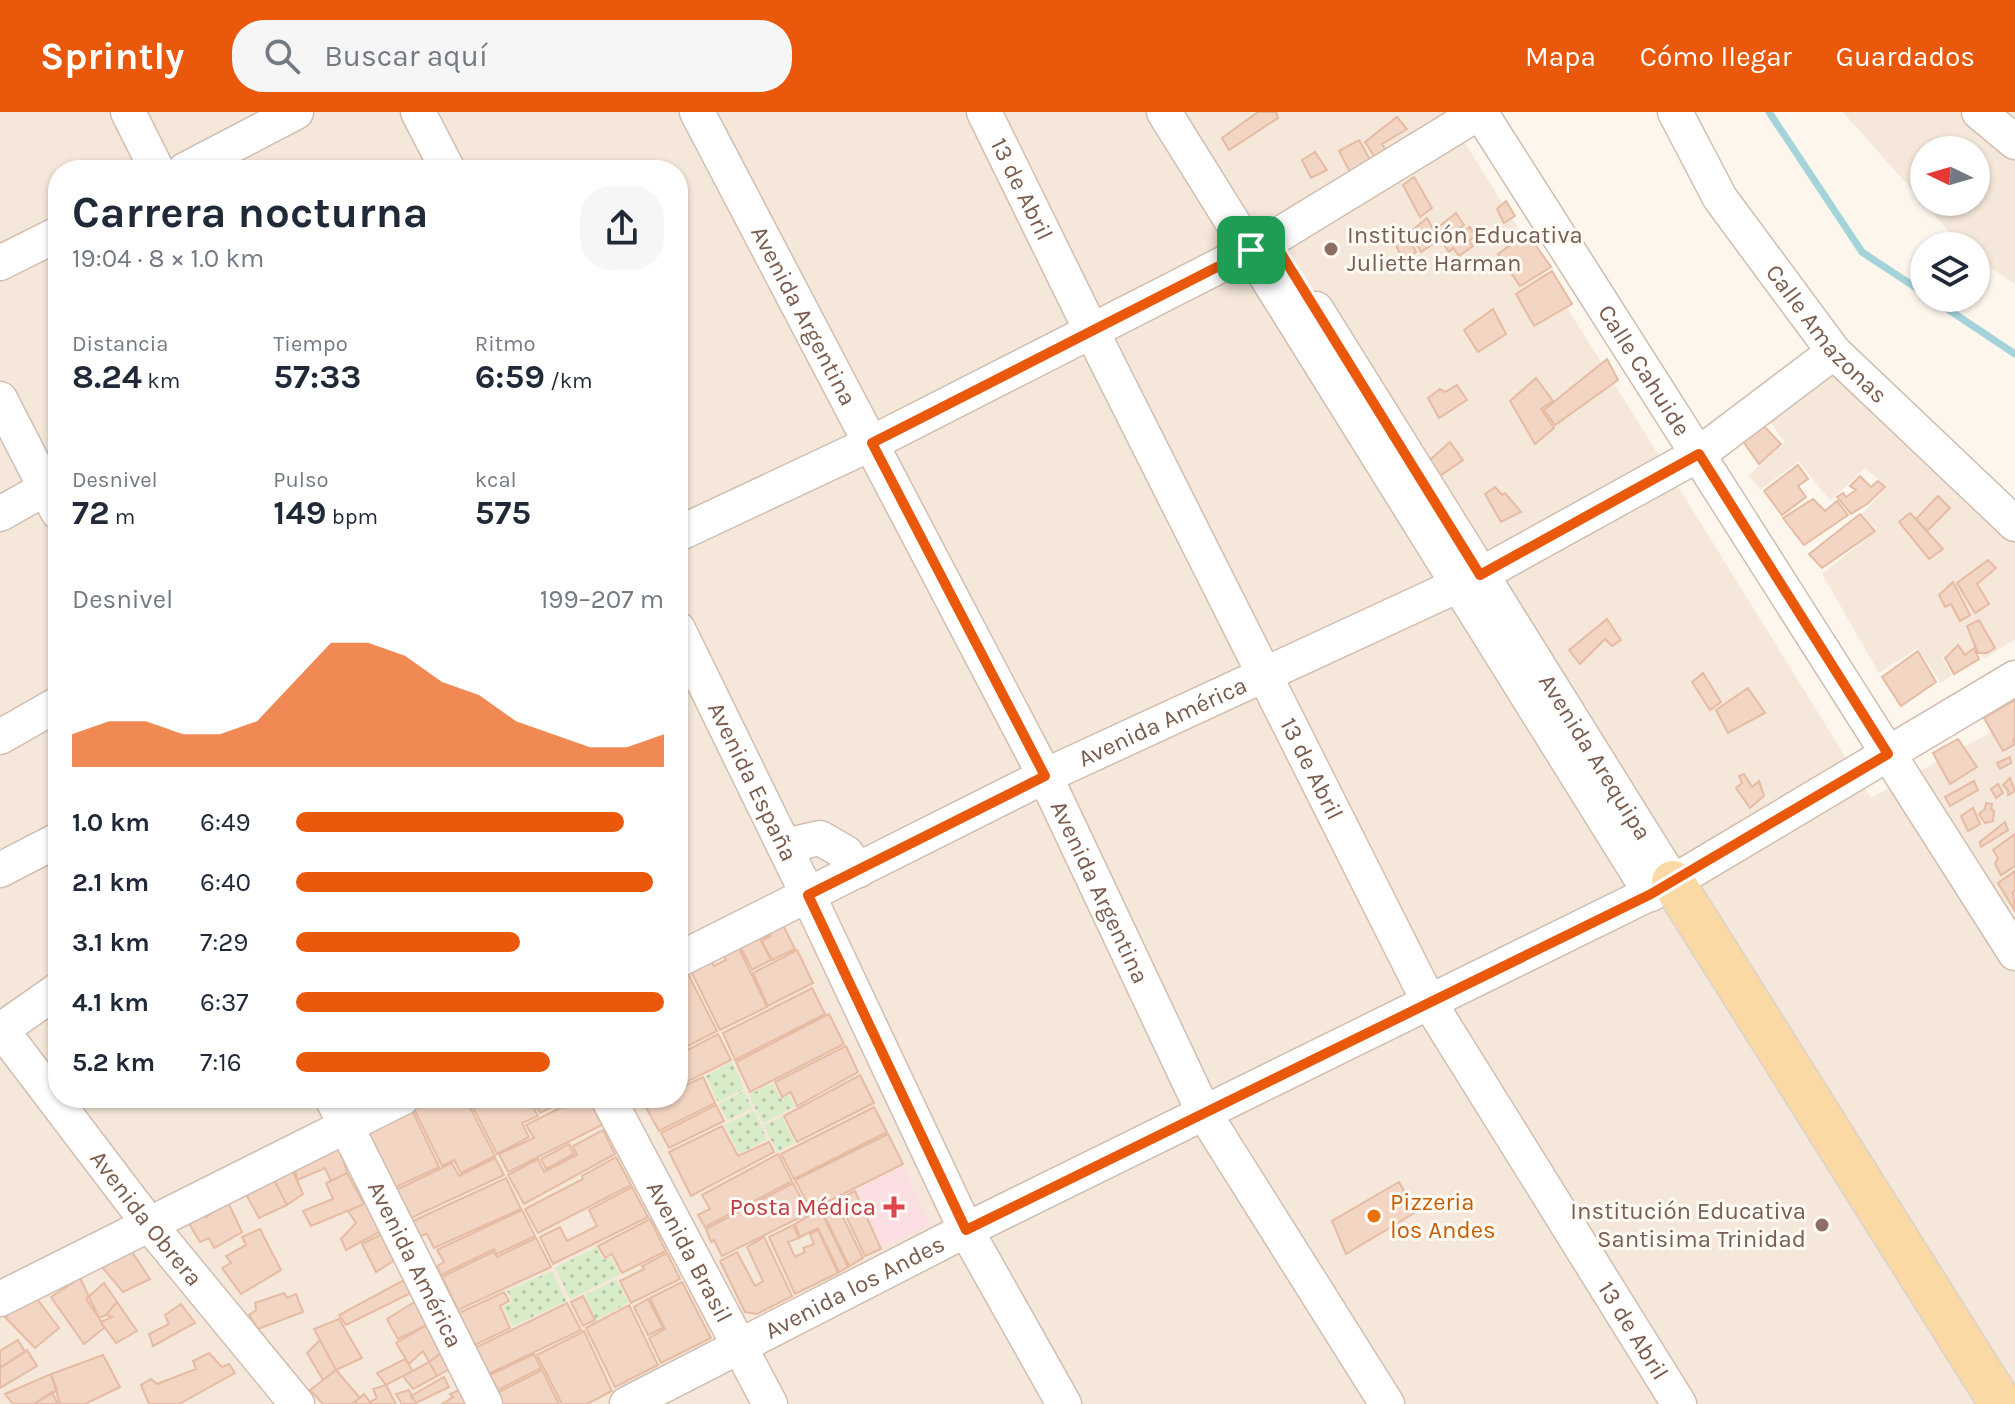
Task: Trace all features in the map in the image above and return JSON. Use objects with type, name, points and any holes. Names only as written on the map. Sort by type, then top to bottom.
[{"type":"main road","name":"Avenida Arequipa","points":[[1662,888],[1973,1404]]},
{"type":"main road","name":"Avenida Arequipa","points":[[1662,888],[2001,1404]]},
{"type":"street","points":[[128,112],[152,160]]},
{"type":"street","points":[[204,160],[296,112]]},
{"type":"street","points":[[418,112],[443,160]]},
{"type":"street","name":"Avenida Argentina","points":[[697,112],[1045,776],[1204,1113],[1387,1404]]},
{"type":"street","name":"13 de Abril","points":[[984,112],[1429,1002],[1679,1404]]},
{"type":"street","name":"Avenida Arequipa","points":[[1164,112],[1262,245]]},
{"type":"street","name":"Avenida Arequipa","points":[[1189,112],[1262,245],[1662,888]]},
{"type":"street","points":[[688,529],[872,443],[1262,245],[1480,112]]},
{"type":"street","name":"Calle Cahuide","points":[[1480,112],[2015,953]]},
{"type":"street","name":"Calle Amazonas","points":[[1675,112],[1720,198],[1834,352],[2015,524]]},
{"type":"street","points":[[1979,112],[2015,142]]},
{"type":"street","points":[[0,263],[48,239]]},
{"type":"street","name":"Avenida América","points":[[688,955],[1045,776],[1469,580],[1699,454],[1834,352]]},
{"type":"street","points":[[0,399],[48,492]]},
{"type":"street","points":[[0,514],[48,501]]},
{"type":"street","name":"Avenida España","points":[[688,649],[966,1230],[1064,1404]]},
{"type":"street","name":"Avenida los Andes","points":[[627,1404],[966,1230],[1662,888],[2015,678]]},
{"type":"street","points":[[0,737],[48,710]]},
{"type":"street","points":[[784,846],[820,838],[846,853],[859,870]]},
{"type":"street","points":[[0,870],[48,845]]},
{"type":"street","points":[[1,1029],[48,997]]},
{"type":"street","name":"Avenida Obrera","points":[[1,1029],[48,1091]]},
{"type":"street","name":"Avenida Obrera","points":[[61,1108],[149,1224],[297,1404]]},
{"type":"street","name":"Avenida Brasil","points":[[613,1108],[770,1404]]},
{"type":"street","points":[[0,1299],[149,1224],[338,1112]]},
{"type":"street","name":"Avenida América","points":[[338,1112],[485,1404]]},
{"type":"shaded area","points":[[0,112],[1446,112],[1871,798],[2015,719],[2015,1404],[0,1404]]},
{"type":"shaded area","points":[[1843,112],[2015,112],[2015,284],[1990,267],[1990,232],[1950,232],[1935,216],[1990,216],[1990,136],[1910,136],[1910,187]]},
{"type":"shaded area","points":[[1837,362],[2015,531],[2015,639],[1984,659],[1974,647],[1965,654],[1957,644],[1942,658],[1952,675],[1941,683],[1918,648],[1879,673],[1822,574],[1877,530],[1862,514],[1887,487],[1865,468],[1830,501],[1799,461],[1760,490],[1749,475],[1785,442],[1768,419]]},
{"type":"shaded area","name":"Posta Médica","points":[[903,1166],[931,1225],[882,1248],[856,1190]]},
{"type":"green space","points":[[732,1062],[744,1089],[718,1102],[706,1076]]},
{"type":"green space","points":[[773,1083],[780,1099],[789,1095],[795,1106],[763,1123],[749,1095]]},
{"type":"green space","points":[[744,1091],[752,1108],[727,1120],[719,1104]]},
{"type":"green space","points":[[754,1111],[767,1139],[739,1154],[725,1125]]},
{"type":"green space","points":[[782,1117],[795,1143],[777,1152],[764,1125]]},
{"type":"green space","points":[[597,1247],[603,1260],[611,1257],[620,1274],[570,1299],[555,1268]]},
{"type":"green space","points":[[552,1271],[566,1301],[513,1326],[503,1307],[513,1302],[507,1291]]},
{"type":"green space","points":[[617,1279],[628,1303],[596,1320],[585,1295]]},
{"type":"building","points":[[1258,112],[1276,112],[1278,118],[1229,150],[1222,138]]},
{"type":"building","points":[[1397,117],[1407,129],[1382,144],[1390,157],[1380,165],[1365,142]]},
{"type":"building","points":[[1359,140],[1373,165],[1351,174],[1339,151]]},
{"type":"building","points":[[1315,152],[1327,170],[1311,178],[1302,160]]},
{"type":"building","points":[[1414,177],[1432,208],[1420,217],[1403,185]]},
{"type":"building","points":[[1506,201],[1515,216],[1504,223],[1497,209]]},
{"type":"building","points":[[1456,213],[1464,225],[1444,240],[1436,229]]},
{"type":"building","points":[[1427,218],[1439,240],[1421,252],[1410,232]]},
{"type":"building","points":[[1470,227],[1475,236],[1469,241],[1473,246],[1459,256],[1453,248],[1449,252],[1444,245]]},
{"type":"building","points":[[1405,231],[1416,252],[1403,260],[1393,239]]},
{"type":"building","points":[[1527,233],[1551,267],[1520,286],[1498,254]]},
{"type":"building","points":[[1552,271],[1572,304],[1534,326],[1516,294]]},
{"type":"building","points":[[1493,309],[1506,334],[1478,352],[1464,330]]},
{"type":"building","points":[[1607,359],[1618,380],[1555,425],[1544,410]]},
{"type":"building","points":[[1536,378],[1553,401],[1541,409],[1554,428],[1535,444],[1510,401]]},
{"type":"building","points":[[1457,385],[1467,400],[1439,418],[1428,398],[1440,389],[1445,392]]},
{"type":"building","points":[[1760,422],[1781,444],[1759,464],[1742,440]]},
{"type":"building","points":[[1450,442],[1463,460],[1431,482],[1421,468]]},
{"type":"building","points":[[1798,465],[1808,479],[1798,486],[1806,497],[1782,515],[1764,491]]},
{"type":"building","points":[[1860,476],[1871,487],[1878,481],[1885,487],[1851,514],[1837,497],[1843,493],[1846,497],[1856,490],[1850,486]]},
{"type":"building","points":[[1495,487],[1502,495],[1505,493],[1521,512],[1501,522],[1485,494]]},
{"type":"building","points":[[1938,496],[1950,508],[1927,531],[1916,519]]},
{"type":"building","points":[[1813,499],[1825,511],[1837,501],[1848,515],[1804,545],[1783,518]]},
{"type":"building","points":[[1910,513],[1943,549],[1929,559],[1899,522]]},
{"type":"building","points":[[1860,514],[1875,531],[1822,568],[1809,554]]},
{"type":"building","points":[[1988,560],[1996,568],[1977,584],[1989,604],[1975,613],[1957,583]]},
{"type":"building","points":[[1953,582],[1970,615],[1960,621],[1951,604],[1945,607],[1939,595]]},
{"type":"building","points":[[1607,619],[1621,640],[1612,646],[1605,639],[1580,664],[1569,650]]},
{"type":"building","points":[[1979,620],[1995,648],[1987,653],[1978,653],[1967,626]]},
{"type":"building","points":[[1958,645],[1965,655],[1974,648],[1979,659],[1954,674],[1945,658]]},
{"type":"building","points":[[1918,651],[1936,682],[1901,706],[1882,677]]},
{"type":"building","points":[[1703,673],[1721,702],[1710,710],[1692,682]]},
{"type":"building","points":[[1748,688],[1765,713],[1728,733],[1716,710]]},
{"type":"building","points":[[2015,700],[2015,744],[2003,751],[1984,718]]},
{"type":"building","points":[[1958,739],[1977,767],[1950,784],[1933,753]]},
{"type":"building","points":[[2010,757],[2011,763],[2000,769],[1997,763]]},
{"type":"building","points":[[1744,774],[1752,787],[1759,781],[1764,796],[1750,808],[1736,788],[1742,783],[1739,776]]},
{"type":"building","points":[[2010,778],[2015,791],[2008,795],[2003,785]]},
{"type":"building","points":[[1974,781],[1978,790],[1950,806],[1945,797]]},
{"type":"building","points":[[1998,784],[2003,793],[1996,798],[1991,789]]},
{"type":"building","points":[[1986,803],[1992,804],[1994,811],[1993,821],[1985,823],[1979,814]]},
{"type":"building","points":[[1973,808],[1980,824],[1968,831],[1961,816]]},
{"type":"building","points":[[2005,822],[2008,830],[1981,847],[1980,842]]},
{"type":"building","points":[[2015,834],[2015,866],[2001,875],[1993,850]]},
{"type":"building","points":[[2015,871],[2013,892],[2015,911],[1998,883]]},
{"type":"building","points":[[779,917],[795,949],[772,960],[762,941],[771,936],[766,925]]},
{"type":"building","points":[[764,926],[769,936],[760,939],[771,960],[752,970],[737,940]]},
{"type":"building","points":[[736,942],[767,1007],[720,1030],[690,969],[710,958],[714,966],[726,960],[721,950]]},
{"type":"building","points":[[797,950],[813,983],[768,1006],[753,973]]},
{"type":"building","points":[[688,974],[717,1031],[688,1046]]},
{"type":"building","points":[[812,988],[825,1014],[735,1060],[723,1033]]},
{"type":"building","points":[[829,1014],[844,1044],[750,1092],[736,1062]]},
{"type":"building","points":[[718,1034],[731,1060],[688,1081],[688,1050]]},
{"type":"building","points":[[846,1046],[858,1072],[797,1106],[791,1092],[782,1097],[775,1082]]},
{"type":"building","points":[[860,1075],[874,1103],[797,1142],[784,1116]]},
{"type":"building","points":[[703,1077],[715,1103],[659,1131],[646,1108],[688,1108],[688,1084]]},
{"type":"building","points":[[716,1105],[724,1121],[669,1148],[661,1133]]},
{"type":"building","points":[[874,1107],[887,1132],[794,1179],[781,1154]]},
{"type":"building","points":[[411,1108],[439,1167],[394,1188],[365,1130]]},
{"type":"building","points":[[413,1108],[470,1108],[495,1156],[461,1173],[454,1160],[442,1166]]},
{"type":"building","points":[[473,1108],[534,1108],[538,1116],[522,1123],[529,1137],[497,1154]]},
{"type":"building","points":[[560,1108],[593,1108],[602,1125],[508,1172],[499,1154],[534,1138],[526,1125]]},
{"type":"building","points":[[722,1126],[738,1156],[769,1142],[774,1152],[691,1196],[669,1152]]},
{"type":"building","points":[[603,1130],[615,1154],[524,1204],[508,1175],[538,1159],[544,1172],[577,1155],[573,1146]]},
{"type":"building","points":[[888,1134],[903,1164],[811,1210],[795,1180]]},
{"type":"building","points":[[339,1142],[347,1173],[331,1181],[325,1168],[297,1180],[294,1165]]},
{"type":"building","points":[[569,1144],[574,1154],[546,1169],[541,1159]]},
{"type":"building","points":[[778,1154],[792,1181],[705,1227],[698,1215],[710,1209],[702,1195]]},
{"type":"building","points":[[616,1157],[631,1185],[538,1233],[525,1209],[583,1179],[582,1176]]},
{"type":"building","points":[[495,1158],[504,1175],[411,1218],[396,1190],[452,1163],[459,1176]]},
{"type":"building","points":[[289,1162],[303,1194],[287,1205],[269,1170]]},
{"type":"building","points":[[269,1170],[287,1205],[259,1218],[242,1187]]},
{"type":"building","points":[[347,1173],[364,1204],[311,1226],[303,1211],[333,1199],[326,1183]]},
{"type":"building","points":[[506,1178],[521,1209],[434,1248],[427,1234],[420,1236],[413,1221]]},
{"type":"building","name":"Pizzeria los Andes","points":[[1399,1182],[1416,1212],[1346,1254],[1332,1221]]},
{"type":"building","points":[[793,1183],[809,1213],[722,1256],[706,1229]]},
{"type":"building","points":[[632,1187],[648,1217],[553,1264],[540,1237],[560,1227],[567,1241],[597,1226],[589,1210]]},
{"type":"building","points":[[855,1191],[881,1249],[865,1256],[838,1199]]},
{"type":"building","points":[[227,1200],[242,1232],[214,1248],[209,1238],[200,1242],[188,1222],[201,1212],[206,1217],[212,1213],[211,1207]]},
{"type":"building","points":[[835,1201],[863,1258],[849,1266],[821,1209]]},
{"type":"building","points":[[368,1202],[381,1231],[346,1250],[341,1239],[356,1223],[348,1211]]},
{"type":"building","points":[[820,1209],[848,1267],[839,1272],[818,1228],[800,1237],[795,1224]]},
{"type":"building","points":[[522,1210],[535,1236],[497,1254],[494,1249],[441,1275],[437,1266],[444,1262],[437,1250]]},
{"type":"building","points":[[650,1219],[666,1251],[622,1273],[612,1254],[605,1258],[598,1246]]},
{"type":"building","points":[[793,1225],[799,1238],[788,1242],[795,1257],[805,1252],[803,1248],[814,1244],[810,1234],[818,1230],[838,1273],[795,1294],[769,1237]]},
{"type":"building","points":[[260,1229],[281,1270],[241,1294],[222,1268],[231,1263],[226,1256],[246,1245],[242,1237]]},
{"type":"building","points":[[384,1233],[398,1258],[376,1272],[362,1244]]},
{"type":"building","points":[[764,1237],[792,1296],[757,1314],[745,1312],[720,1261],[737,1252],[755,1286],[763,1281],[747,1247]]},
{"type":"building","points":[[536,1238],[551,1267],[458,1310],[442,1277],[493,1252],[497,1257]]},
{"type":"building","points":[[130,1249],[150,1279],[123,1292],[102,1267]]},
{"type":"building","points":[[667,1253],[680,1279],[631,1303],[620,1281]]},
{"type":"building","points":[[80,1278],[104,1328],[84,1344],[51,1297]]},
{"type":"building","points":[[404,1280],[413,1292],[346,1325],[339,1315]]},
{"type":"building","points":[[682,1282],[711,1338],[661,1363],[649,1338],[665,1329],[650,1298]]},
{"type":"building","points":[[104,1283],[117,1302],[106,1315],[99,1318],[86,1299]]},
{"type":"building","points":[[504,1292],[509,1301],[500,1306],[510,1328],[475,1345],[459,1313]]},
{"type":"building","points":[[284,1293],[287,1298],[296,1294],[303,1312],[258,1329],[249,1315],[256,1310],[255,1303]]},
{"type":"building","points":[[34,1295],[59,1328],[35,1348],[5,1317]]},
{"type":"building","points":[[583,1296],[595,1320],[583,1326],[571,1302]]},
{"type":"building","points":[[648,1299],[663,1328],[648,1335],[634,1307]]},
{"type":"building","points":[[416,1301],[431,1323],[398,1339],[387,1319]]},
{"type":"building","points":[[117,1302],[137,1331],[116,1343],[101,1322],[112,1317],[106,1315]]},
{"type":"building","points":[[567,1303],[581,1330],[488,1374],[475,1348]]},
{"type":"building","points":[[181,1304],[195,1323],[153,1346],[149,1334],[169,1324],[165,1315]]},
{"type":"building","points":[[629,1305],[658,1365],[615,1387],[586,1328]]},
{"type":"building","points":[[339,1319],[362,1358],[336,1370],[314,1329]]},
{"type":"building","points":[[431,1323],[444,1351],[429,1362],[423,1351],[409,1364],[396,1343]]},
{"type":"building","points":[[584,1331],[612,1391],[587,1404],[562,1404],[537,1355]]},
{"type":"building","points":[[18,1340],[25,1352],[0,1368],[0,1351]]},
{"type":"building","points":[[320,1340],[336,1370],[323,1380],[307,1353]]},
{"type":"building","points":[[27,1350],[37,1366],[0,1388],[0,1368]]},
{"type":"building","points":[[444,1351],[451,1368],[437,1376],[429,1362]]},
{"type":"building","points":[[209,1353],[222,1367],[229,1364],[235,1373],[179,1404],[149,1404],[141,1385],[151,1379],[157,1384],[196,1369],[193,1361]]},
{"type":"building","points":[[534,1354],[541,1368],[498,1390],[490,1375]]},
{"type":"building","points":[[103,1355],[120,1387],[85,1404],[60,1404],[51,1374]]},
{"type":"building","points":[[405,1359],[413,1371],[386,1385],[377,1373]]},
{"type":"building","points":[[429,1362],[437,1376],[413,1389],[403,1376]]},
{"type":"building","points":[[336,1370],[360,1398],[351,1404],[323,1404],[310,1390]]},
{"type":"building","points":[[542,1370],[559,1404],[503,1404],[497,1393]]},
{"type":"building","points":[[51,1374],[57,1390],[34,1404],[13,1404],[5,1394]]},
{"type":"building","points":[[444,1377],[449,1387],[416,1403],[411,1396]]},
{"type":"building","points":[[386,1385],[396,1404],[356,1404],[364,1394],[370,1402],[377,1398],[373,1389]]},
{"type":"building","points":[[409,1390],[416,1404],[402,1404],[396,1394]]},
{"type":"building","points":[[459,1390],[466,1404],[442,1404],[453,1397],[450,1394]]},
{"type":"building","points":[[52,1392],[58,1404],[34,1404]]},
{"type":"waterway","points":[[1769,112],[1862,252],[1910,284]]},
{"type":"waterway","points":[[1952,312],[2015,354]]},
{"type":"place","name":"Institución Educativa Juliette Harman","points":[[1331,249]]},
{"type":"place","name":"Posta Médica","points":[[894,1207]]},
{"type":"place","name":"Pizzeria los Andes","points":[[1374,1216]]},
{"type":"place","name":"Institución Educativa Santisima Trinidad","points":[[1822,1225]]},
{"type":"route","points":[[1272,239],[1480,575],[1699,454],[1888,754],[1651,894],[966,1230],[808,895],[1045,776],[872,443],[1251,250],[1272,239]]}]
